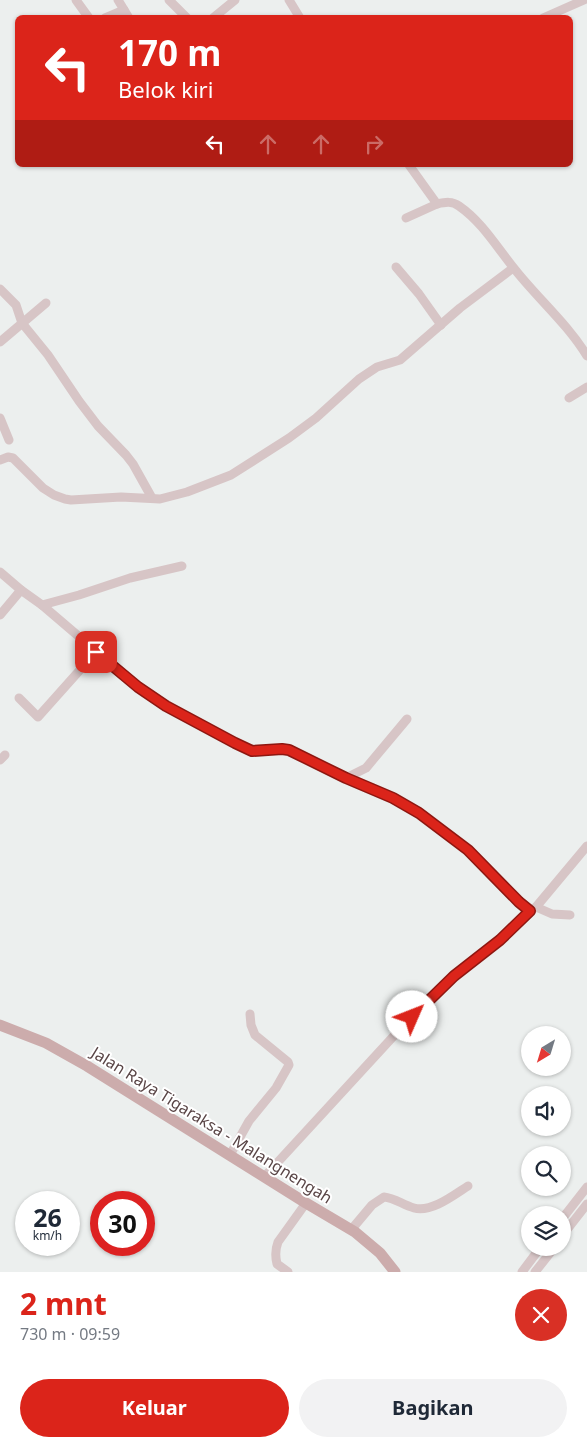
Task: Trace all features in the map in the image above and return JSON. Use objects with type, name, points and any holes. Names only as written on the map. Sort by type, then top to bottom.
[{"type":"main road","name":"Jalan Raya Tigaraksa - Malangnengah","points":[[0,1025],[46,1043],[87,1066],[265,1176],[351,1230],[380,1253],[395,1272]]},
{"type":"street","points":[[76,0],[87,15]]},
{"type":"street","points":[[118,0],[126,14]]},
{"type":"street","points":[[169,0],[184,15]]},
{"type":"street","points":[[217,15],[235,0]]},
{"type":"street","points":[[289,0],[298,15]]},
{"type":"street","points":[[550,15],[584,0]]},
{"type":"street","points":[[410,167],[437,204]]},
{"type":"street","points":[[406,218],[437,204],[449,202],[463,209],[486,231],[513,268],[578,342],[587,356]]},
{"type":"street","points":[[396,267],[419,294],[441,325]]},
{"type":"street","points":[[0,460],[8,457],[14,458],[43,488],[65,499],[163,498],[188,492],[238,470],[316,418],[359,379],[377,367],[400,360],[513,268]]},
{"type":"street","points":[[0,289],[19,310],[22,323],[48,355],[79,401],[133,464],[152,498]]},
{"type":"street","points":[[0,342],[46,303]]},
{"type":"street","points":[[569,398],[587,387]]},
{"type":"street","points":[[0,418],[9,440]]},
{"type":"street","points":[[42,605],[130,578],[182,566]]},
{"type":"street","points":[[0,572],[42,605],[138,687],[166,706],[252,751],[285,749],[393,798],[419,813],[468,850],[519,902],[533,909],[552,914],[570,915]]},
{"type":"street","points":[[0,615],[21,590]]},
{"type":"street","points":[[19,698],[38,717],[96,652]]},
{"type":"street","points":[[346,778],[366,768],[407,719]]},
{"type":"street","points":[[265,1176],[402,1027],[454,976],[500,940],[533,909],[587,846]]},
{"type":"street","points":[[230,1155],[250,1121],[276,1088],[289,1065],[289,1062],[255,1035],[251,1025],[250,1014]]},
{"type":"street","points":[[351,1230],[372,1205],[384,1197],[393,1198],[414,1208],[423,1209],[433,1206],[468,1186]]},
{"type":"street","points":[[571,1207],[587,1187]]},
{"type":"street","points":[[288,1272],[275,1268],[275,1253],[278,1242],[306,1203]]},
{"type":"street","points":[[571,1224],[587,1204]]},
{"type":"street","points":[[522,1272],[534,1256]]},
{"type":"street","points":[[535,1272],[548,1256]]},
{"type":"route","points":[[96,652],[138,687],[166,706],[235,743],[252,751],[289,750],[346,778],[393,798],[419,813],[468,850],[530,911],[500,940],[454,976],[412,1017]]}]
